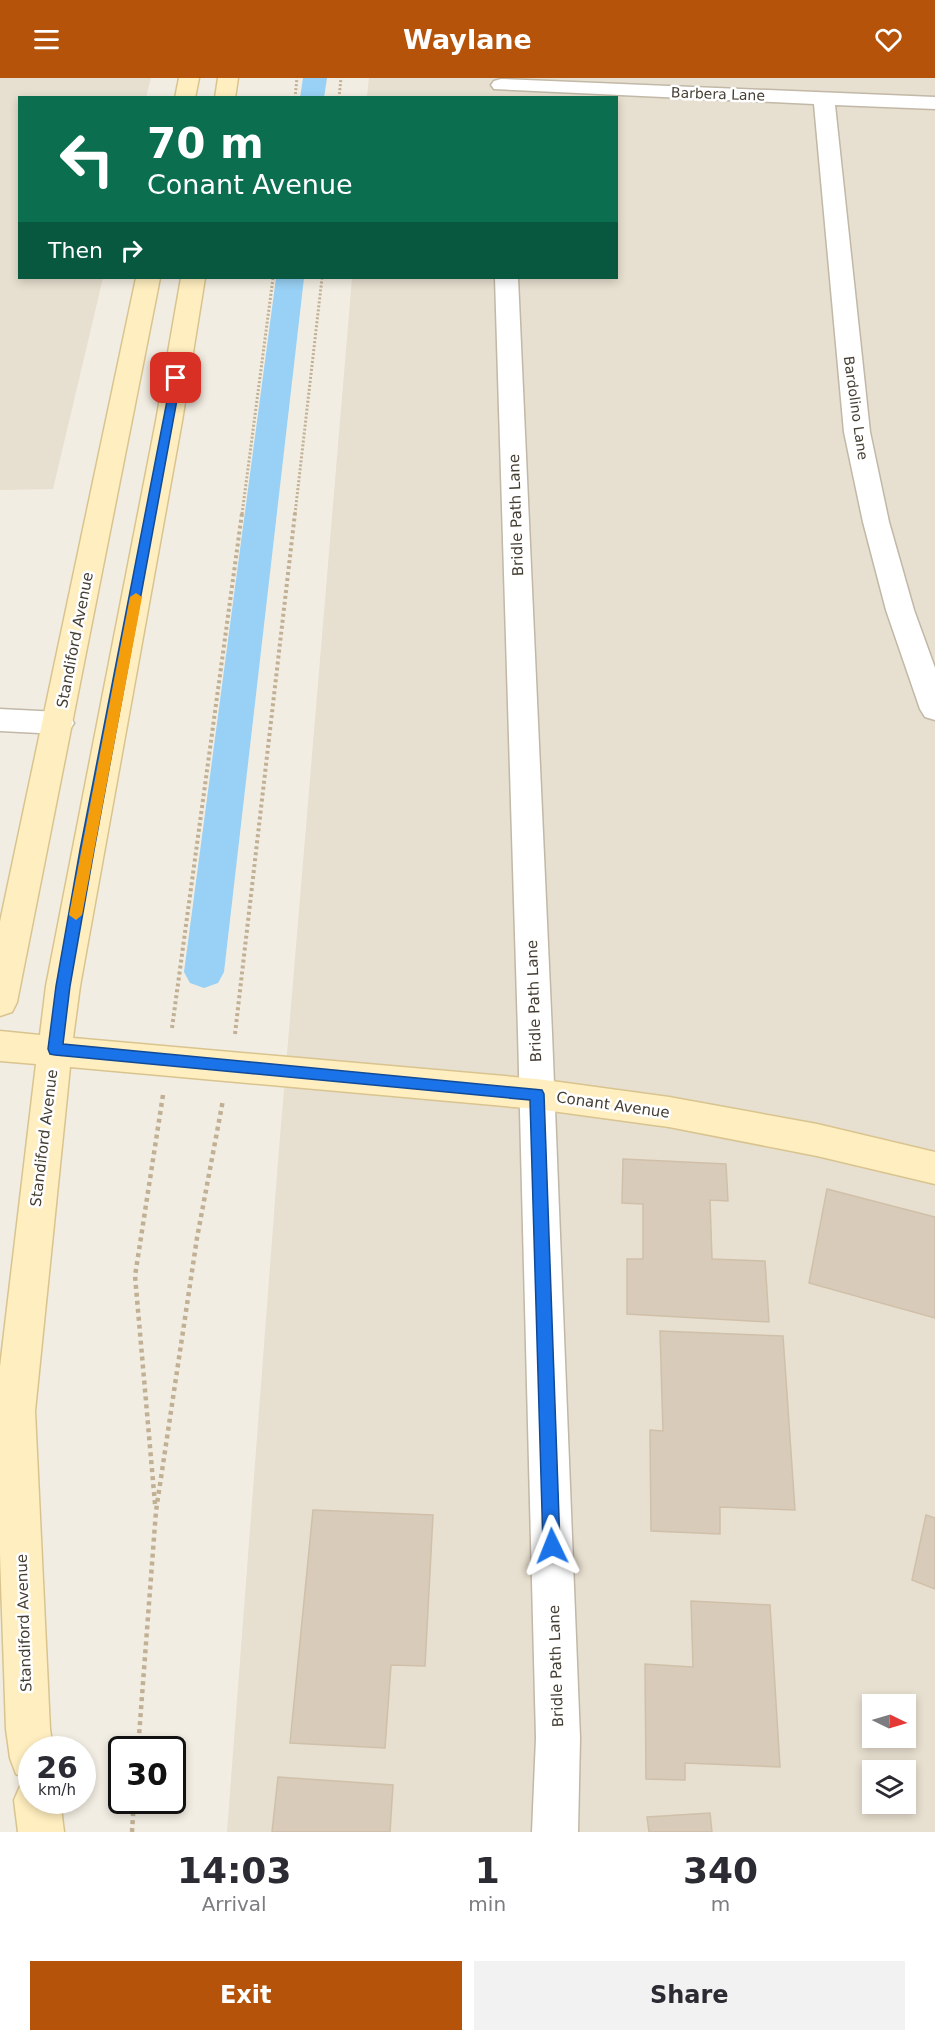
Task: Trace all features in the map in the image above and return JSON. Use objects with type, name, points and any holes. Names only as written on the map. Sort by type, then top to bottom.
[{"type":"main road","points":[[185,96],[189,78]]},
{"type":"main road","points":[[225,96],[228,78]]},
{"type":"main road","name":"Standiford Avenue","points":[[0,1002],[148,279]]},
{"type":"main road","name":"Standiford Avenue","points":[[29,1736],[15,1412],[41,1158],[63,986],[193,279]]},
{"type":"main road","name":"Conant Avenue","points":[[0,1046],[55,1049],[537,1094],[669,1112],[817,1140],[935,1168]]},
{"type":"main road","points":[[39,1814],[41,1832]]},
{"type":"street","name":"Barbera Lane","points":[[501,87],[935,103]]},
{"type":"street","name":"Bardolino Lane","points":[[824,99],[857,432],[876,522],[897,599],[935,709]]},
{"type":"street","name":"Bridle Path Lane","points":[[506,279],[537,1094],[558,1738],[555,1832]]},
{"type":"street","points":[[0,720],[58,723]]},
{"type":"path","points":[[295,96],[297,78]]},
{"type":"path","points":[[339,96],[341,78]]},
{"type":"path","points":[[156,1511],[135,1276],[168,1060],[273,279]]},
{"type":"path","points":[[139,1736],[156,1511],[197,1238],[238,1017],[322,279]]},
{"type":"path","points":[[132,1832],[133,1814]]},
{"type":"shaded area","points":[[0,78],[151,78],[146,96],[18,96],[18,279],[103,279],[53,489],[0,490]]},
{"type":"shaded area","points":[[369,78],[935,78],[935,1832],[227,1832],[278,1161],[352,279],[618,279],[618,96],[367,96]]},
{"type":"building","points":[[623,1159],[726,1164],[728,1201],[710,1200],[712,1259],[765,1261],[769,1322],[627,1314],[627,1259],[643,1259],[643,1204],[622,1203]]},
{"type":"building","points":[[827,1189],[935,1217],[935,1318],[809,1283]]},
{"type":"building","points":[[660,1331],[783,1336],[795,1510],[720,1507],[720,1534],[651,1531],[650,1430],[663,1431]]},
{"type":"building","points":[[313,1510],[433,1515],[425,1666],[391,1665],[385,1748],[290,1743]]},
{"type":"building","points":[[926,1515],[935,1518],[935,1589],[912,1580]]},
{"type":"building","points":[[691,1601],[770,1605],[780,1767],[685,1763],[685,1780],[646,1779],[645,1664],[693,1667]]},
{"type":"building","points":[[278,1777],[393,1785],[390,1832],[272,1832]]},
{"type":"building","points":[[710,1813],[712,1832],[649,1832],[647,1817]]},
{"type":"waterway","points":[[312,96],[315,78]]},
{"type":"waterway","points":[[204,972],[290,279]]},
{"type":"slow traffic","points":[[76,915],[136,597]]},
{"type":"route","points":[[176,378],[87,850],[63,986],[55,1049],[537,1094],[552,1546]]}]
